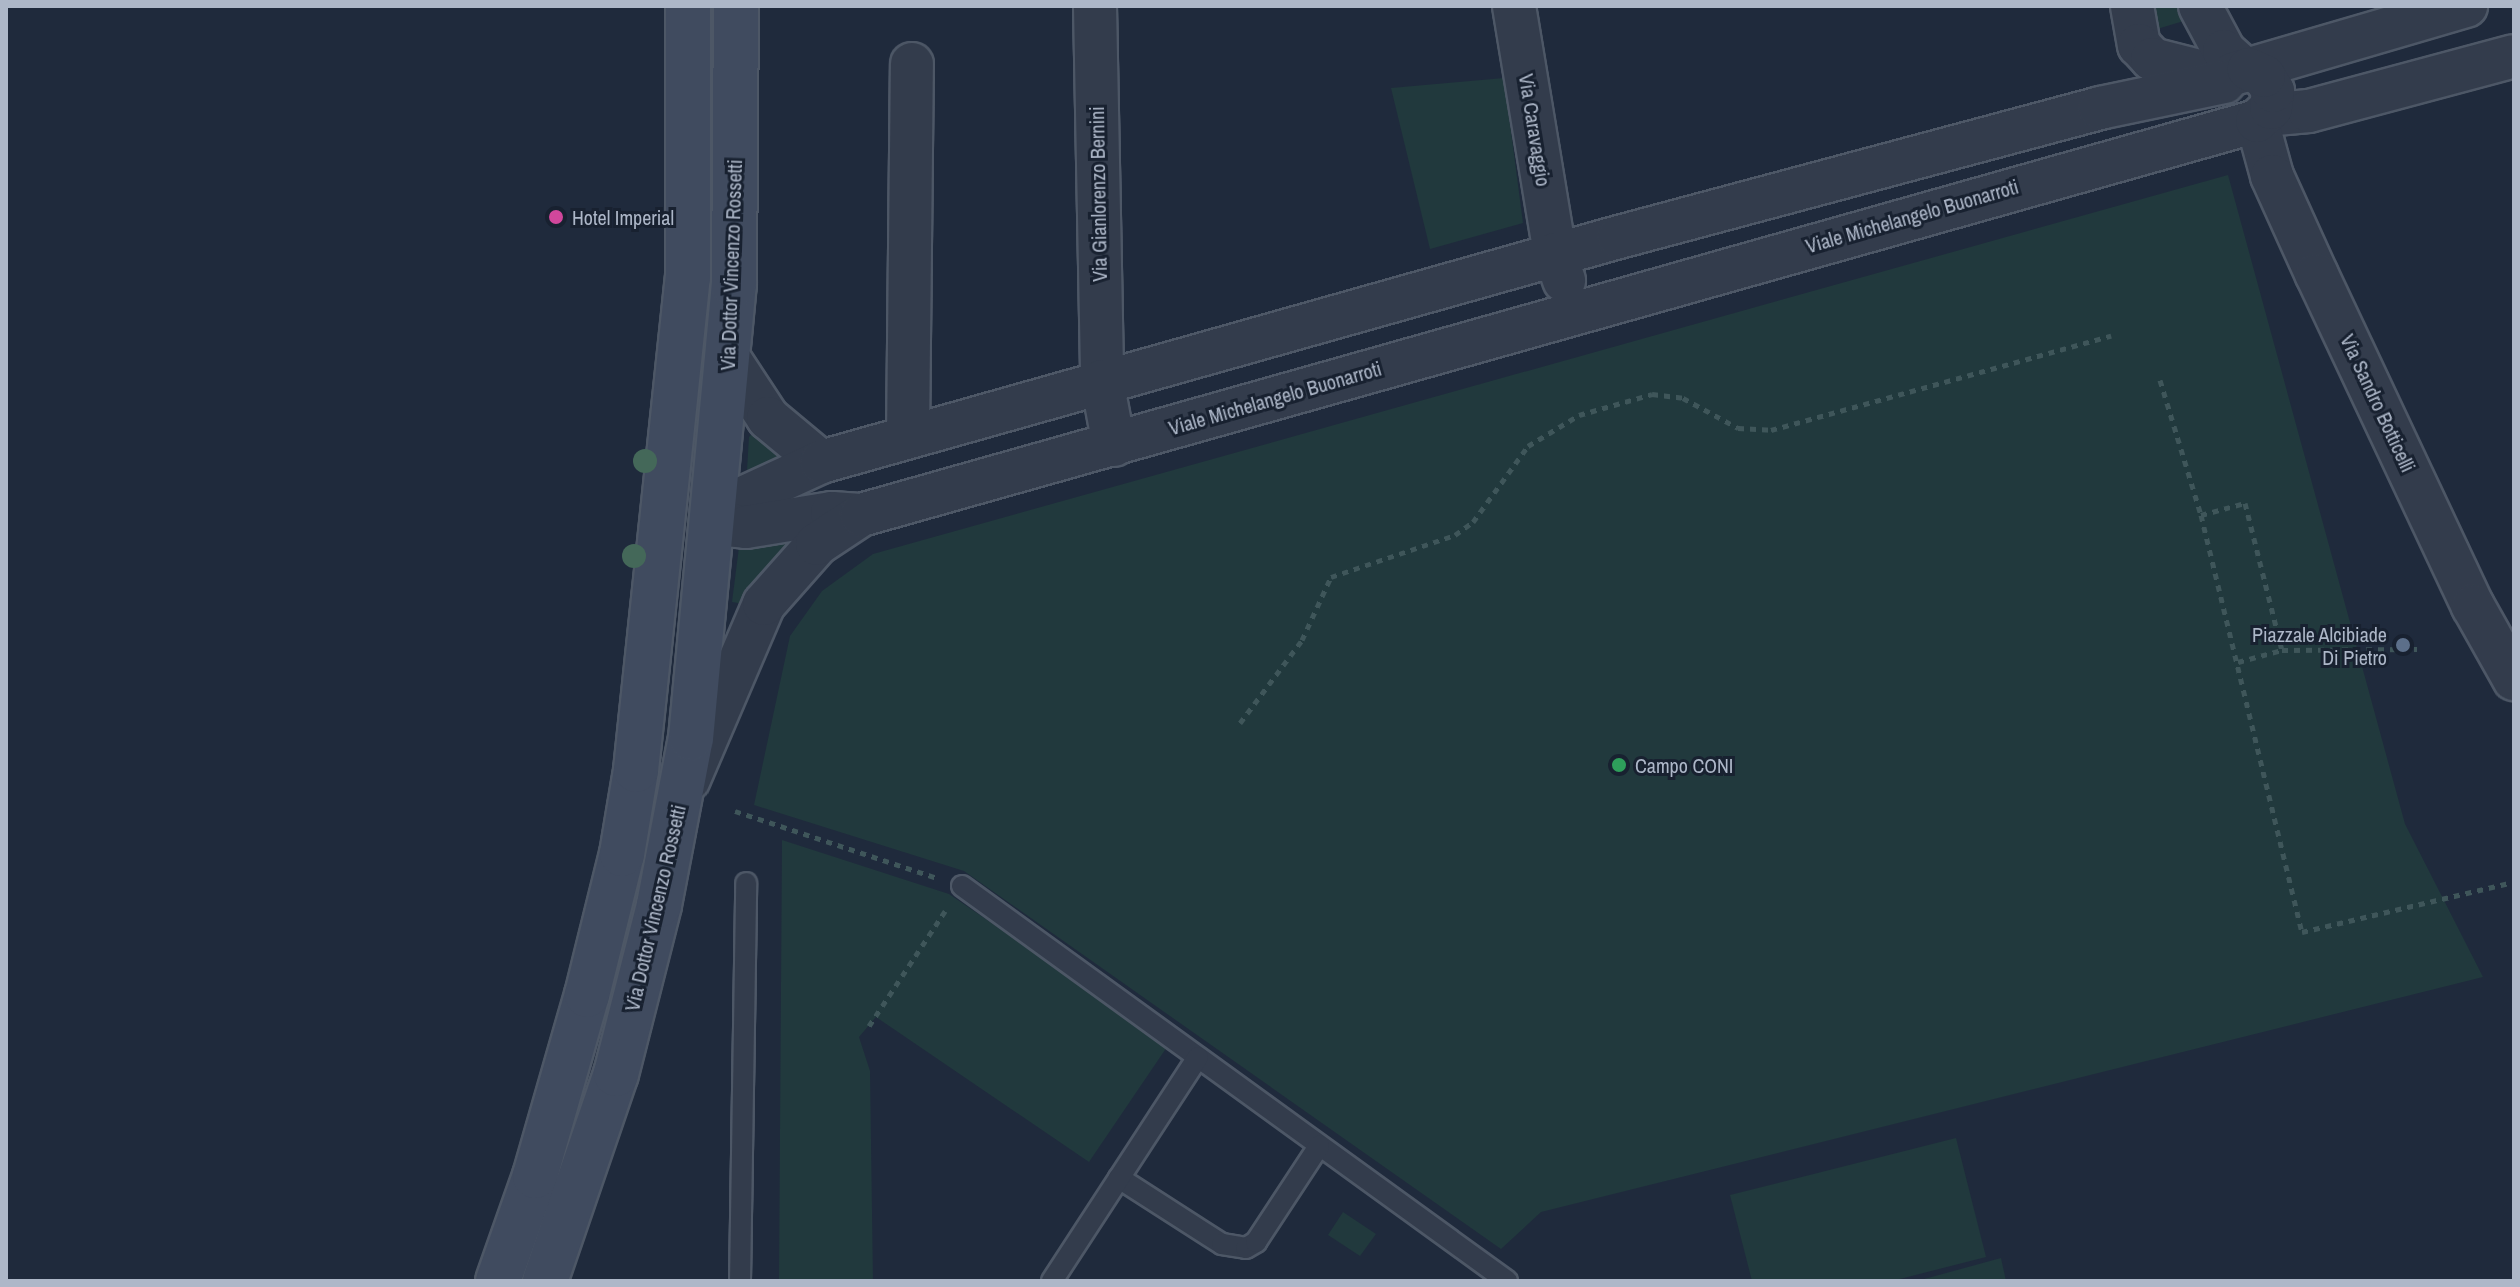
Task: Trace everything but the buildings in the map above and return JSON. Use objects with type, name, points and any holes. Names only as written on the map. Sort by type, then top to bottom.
[{"type":"street","points":[[498,1281],[562,1084],[622,854],[664,529],[688,278],[688,6]]},
{"type":"street","name":"Via Dottor Vincenzo Rossetti","points":[[545,1281],[616,1074],[681,795],[714,524],[728,357],[735,254],[736,6]]},
{"type":"street","name":"Via Gianlorenzo Bernini","points":[[1095,6],[1102,381]]},
{"type":"street","name":"Via Caravaggio","points":[[1514,6],[1555,254]]},
{"type":"street","points":[[2132,6],[2139,45],[2152,59],[2236,75],[2264,76],[2273,91],[2257,119]]},
{"type":"street","points":[[2200,6],[2236,75]]},
{"type":"street","points":[[664,529],[714,524],[734,502],[821,462],[1555,254],[2100,108],[2236,75],[2466,6]]},
{"type":"street","name":"Viale Michelangelo Buonarroti","points":[[681,795],[764,604],[817,544],[861,515],[2257,119],[2309,111],[2514,56]]},
{"type":"street","points":[[908,437],[912,64]]},
{"type":"street","name":"Via Sandro Botticelli","points":[[2257,119],[2272,176],[2317,275],[2473,606],[2514,679]]},
{"type":"street","points":[[1555,254],[1575,312]]},
{"type":"street","points":[[728,357],[768,418],[821,462]]},
{"type":"street","points":[[1102,381],[1114,445]]},
{"type":"street","name":"Viale Michelangelo Buonarroti","points":[[714,524],[746,527],[832,513],[861,515]]},
{"type":"lane","points":[[740,1281],[746,883]]},
{"type":"lane","points":[[962,886],[1507,1281]]},
{"type":"lane","points":[[1052,1281],[1079,1228],[1119,1178],[1198,1057]]},
{"type":"lane","points":[[1119,1178],[1222,1244],[1246,1248],[1256,1242],[1319,1146]]},
{"type":"path","points":[[1240,723],[1302,640],[1331,577],[1455,535],[1473,522],[1528,446],[1579,415],[1652,394],[1683,398],[1738,428],[1771,430],[2111,336]]},
{"type":"path","points":[[2160,380],[2201,515],[2302,932],[2510,883]]},
{"type":"path","points":[[2201,515],[2245,503],[2282,650]]},
{"type":"path","points":[[2238,662],[2282,650],[2417,649]]},
{"type":"path","points":[[735,811],[962,886],[869,1026]]},
{"type":"green space","points":[[2151,6],[2179,6],[2187,20],[2157,29]]},
{"type":"green space","points":[[1504,78],[1523,223],[1430,249],[1391,88]]},
{"type":"green space","name":"Campo CONI","points":[[2228,175],[2405,824],[2483,977],[1541,1212],[1501,1249],[964,871],[754,805],[790,636],[822,591],[873,554]]},
{"type":"green space","points":[[755,431],[796,456],[747,470],[749,437]]},
{"type":"green space","points":[[798,532],[750,605],[732,602],[739,547]]},
{"type":"green space","points":[[782,840],[949,894],[1169,1044],[1089,1162],[876,1017],[859,1037],[870,1071],[873,1281],[779,1281]]},
{"type":"green space","points":[[1956,1138],[1986,1257],[1892,1281],[1752,1281],[1730,1195]]},
{"type":"green space","points":[[1343,1212],[1376,1234],[1360,1256],[1328,1235]]},
{"type":"green space","points":[[2001,1258],[2006,1281],[1917,1281]]},
{"type":"place","name":"Hotel Imperial","points":[[556,217]]},
{"type":"place","name":"Piazzale Alcibiade Di Pietro","points":[[2403,645]]},
{"type":"place","name":"Campo CONI","points":[[1619,765]]}]
